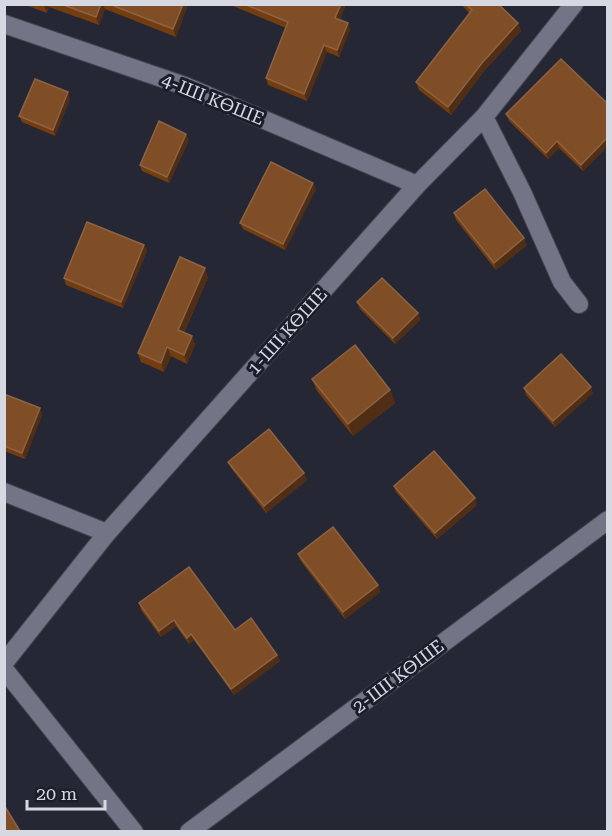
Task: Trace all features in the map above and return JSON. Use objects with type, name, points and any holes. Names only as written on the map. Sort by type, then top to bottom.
[{"type":"street","name":"1-ШІ КӨШЕ","points":[[4,663],[107,533],[417,185],[484,117],[574,4]]},
{"type":"street","name":"4-ШI КӨШЕ","points":[[4,24],[185,86],[417,185]]},
{"type":"street","points":[[484,117],[522,192],[562,282],[579,304]]},
{"type":"street","points":[[4,492],[107,533]]},
{"type":"street","name":"2-ШІ КӨШЕ","points":[[189,831],[608,520]]},
{"type":"street","points":[[4,669],[134,831]]},
{"type":"building","points":[[61,4],[101,4],[96,17]]},
{"type":"building","points":[[109,4],[183,4],[173,29]]},
{"type":"building","points":[[244,4],[341,4],[335,18],[348,23],[337,50],[324,45],[304,94],[266,78],[288,22]]},
{"type":"building","points":[[466,4],[498,4],[518,23],[482,63],[448,107],[416,82],[472,10]]},
{"type":"building","points":[[561,59],[608,104],[608,137],[581,165],[557,141],[546,153],[506,114]]},
{"type":"building","points":[[35,79],[68,92],[53,130],[19,116]]},
{"type":"building","points":[[159,121],[186,134],[167,177],[140,165]]},
{"type":"building","points":[[271,162],[313,183],[283,244],[240,223]]},
{"type":"building","points":[[485,189],[524,238],[494,263],[454,213]]},
{"type":"building","points":[[87,222],[144,245],[121,302],[64,278]]},
{"type":"building","points":[[180,257],[205,268],[178,330],[192,336],[184,355],[167,347],[161,363],[138,353]]},
{"type":"building","points":[[382,278],[418,313],[393,338],[357,302]]},
{"type":"building","points":[[355,345],[390,390],[348,424],[312,379]]},
{"type":"building","points":[[561,354],[591,387],[553,421],[524,388]]},
{"type":"building","points":[[4,394],[40,408],[22,453],[4,446]]},
{"type":"building","points":[[269,429],[304,473],[264,506],[228,462]]},
{"type":"building","points":[[434,451],[475,498],[435,533],[394,486]]},
{"type":"building","points":[[333,527],[378,585],[343,612],[298,554]]},
{"type":"building","points":[[189,567],[235,630],[251,618],[277,655],[231,689],[191,634],[187,638],[174,620],[159,631],[139,603]]},
{"type":"building","points":[[4,805],[20,831],[4,831]]}]
